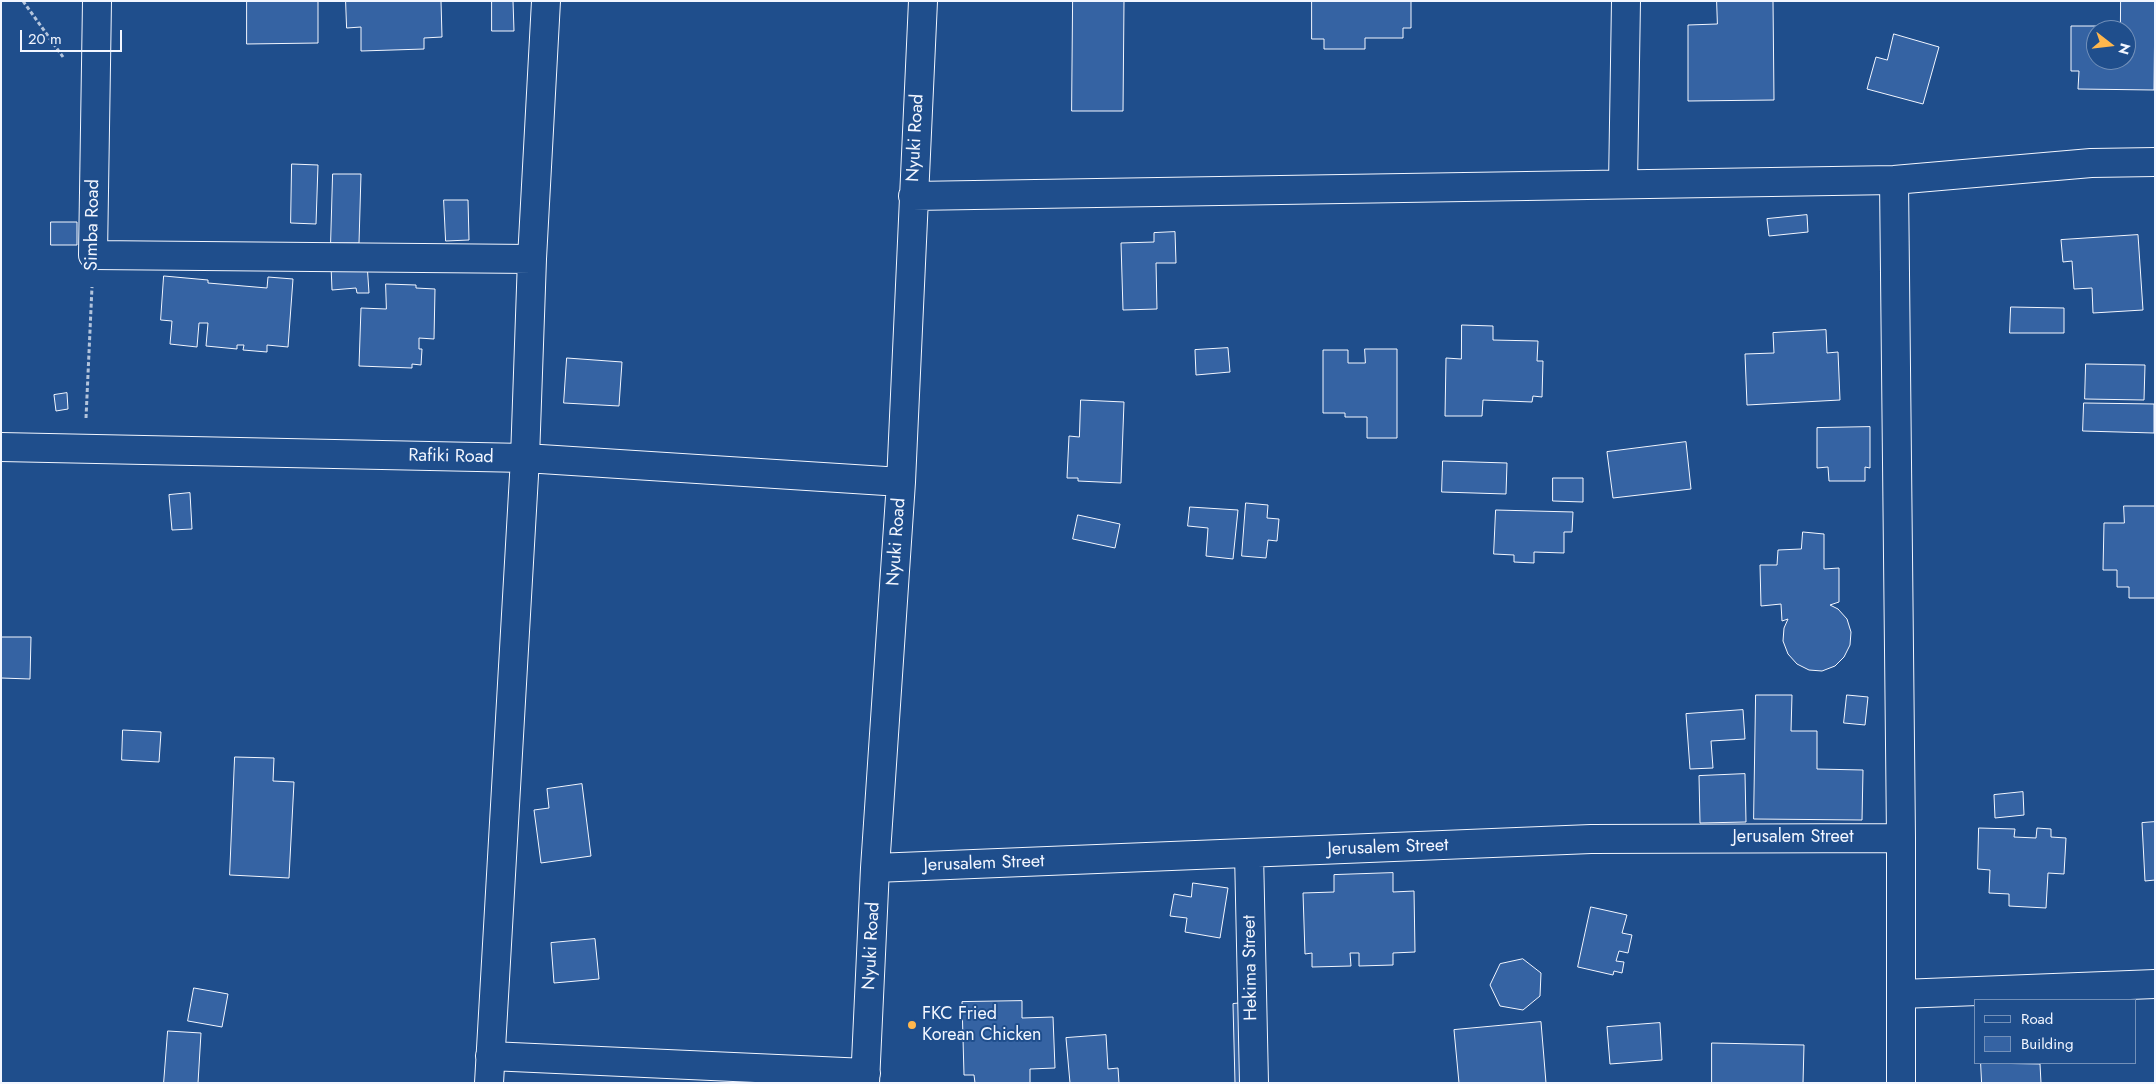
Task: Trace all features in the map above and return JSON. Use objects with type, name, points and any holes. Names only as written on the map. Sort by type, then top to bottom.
[{"type":"street","name":"Simba Road","points":[[93,255],[98,1]]},
{"type":"street","points":[[546,1],[532,259],[525,458],[490,1070],[865,1078]]},
{"type":"street","name":"Nyuki Road","points":[[865,1078],[876,868],[901,482],[923,1]]},
{"type":"street","points":[[1623,184],[1626,1]]},
{"type":"street","points":[[913,196],[1894,180],[2091,163],[2155,162]]},
{"type":"street","points":[[1894,180],[1901,838],[1901,1083]]},
{"type":"street","points":[[93,255],[532,259]]},
{"type":"street","name":"Rafiki Road","points":[[1,447],[525,458],[901,482]]},
{"type":"street","name":"Jerusalem Street","points":[[876,868],[1591,839],[1901,838]]},
{"type":"street","name":"Hekima Street","points":[[1249,854],[1254,1083]]},
{"type":"street","points":[[1901,994],[2155,984]]},
{"type":"path","points":[[22,1],[68,63]]},
{"type":"path","name":"Simba Road","points":[[85,449],[93,255]]},
{"type":"building","points":[[247,1],[318,1],[318,43],[247,44]]},
{"type":"building","points":[[346,1],[441,1],[442,37],[424,38],[424,49],[361,51],[361,27],[347,28]]},
{"type":"building","points":[[492,1],[513,1],[514,31],[492,31]]},
{"type":"building","points":[[1073,1],[1124,1],[1123,111],[1072,111]]},
{"type":"building","points":[[1312,1],[1411,1],[1411,28],[1403,28],[1403,38],[1365,38],[1365,49],[1324,49],[1324,39],[1312,39]]},
{"type":"building","points":[[1717,1],[1773,1],[1774,100],[1688,101],[1688,25],[1717,24]]},
{"type":"building","points":[[2121,1],[2155,1],[2154,90],[2078,89],[2079,71],[2071,71],[2071,26],[2086,26],[2086,70],[2136,70],[2136,20],[2120,20]]},
{"type":"building","points":[[1894,34],[1939,47],[1923,104],[1867,89],[1876,57],[1887,60]]},
{"type":"building","points":[[292,164],[318,165],[316,224],[291,223]]},
{"type":"building","points":[[333,174],[361,174],[359,243],[331,243]]},
{"type":"building","points":[[444,200],[468,200],[469,240],[446,241]]},
{"type":"building","points":[[1807,215],[1808,232],[1769,236],[1767,219]]},
{"type":"building","points":[[51,222],[77,222],[77,245],[51,245]]},
{"type":"building","points":[[1175,232],[1176,263],[1156,263],[1157,309],[1123,310],[1121,243],[1154,242],[1154,233]]},
{"type":"building","points":[[2138,235],[2143,310],[2093,313],[2092,288],[2074,289],[2072,261],[2063,262],[2061,240]]},
{"type":"building","points":[[367,263],[369,293],[357,293],[356,288],[332,290],[331,265]]},
{"type":"building","points":[[164,276],[208,280],[208,283],[267,288],[268,277],[293,279],[288,347],[267,345],[267,352],[243,350],[244,345],[237,345],[237,349],[206,346],[208,323],[199,323],[197,347],[170,344],[172,321],[161,320]]},
{"type":"building","points":[[386,284],[416,285],[416,288],[435,289],[434,339],[419,338],[419,349],[422,349],[421,365],[412,364],[412,368],[359,366],[361,308],[386,309]]},
{"type":"building","points":[[2011,307],[2064,308],[2064,333],[2010,333]]},
{"type":"building","points":[[1462,325],[1493,326],[1493,340],[1538,341],[1537,361],[1543,361],[1542,397],[1533,396],[1532,402],[1483,400],[1482,416],[1445,416],[1446,358],[1461,359]]},
{"type":"building","points":[[1826,330],[1827,353],[1838,352],[1840,400],[1747,405],[1745,354],[1774,353],[1773,333]]},
{"type":"building","points":[[1228,348],[1230,372],[1196,375],[1195,350]]},
{"type":"building","points":[[1365,349],[1397,349],[1397,438],[1367,438],[1367,417],[1345,417],[1345,413],[1323,413],[1323,350],[1348,350],[1348,363],[1365,363]]},
{"type":"building","points":[[567,358],[622,362],[619,406],[564,403]]},
{"type":"building","points":[[2086,364],[2145,365],[2144,400],[2085,399]]},
{"type":"building","points":[[67,393],[68,409],[56,411],[54,395]]},
{"type":"building","points":[[1081,400],[1124,402],[1121,483],[1078,481],[1078,478],[1067,478],[1069,436],[1079,437]]},
{"type":"building","points":[[2084,403],[2154,404],[2154,433],[2083,431]]},
{"type":"building","points":[[1870,427],[1870,468],[1865,467],[1865,481],[1829,481],[1828,467],[1817,468],[1817,428]]},
{"type":"building","points":[[1686,442],[1691,489],[1613,498],[1607,452]]},
{"type":"building","points":[[1443,461],[1507,463],[1506,494],[1442,492]]},
{"type":"building","points":[[1553,478],[1583,478],[1583,502],[1553,501]]},
{"type":"building","points":[[190,493],[192,529],[172,530],[169,495]]},
{"type":"building","points":[[1246,503],[1268,505],[1267,518],[1279,519],[1277,541],[1268,540],[1266,558],[1242,556]]},
{"type":"building","points":[[2124,506],[2155,506],[2155,598],[2129,598],[2129,587],[2117,587],[2117,570],[2103,570],[2104,523],[2124,523]]},
{"type":"building","points":[[1190,507],[1238,510],[1233,559],[1206,556],[1208,528],[1188,526]]},
{"type":"building","points":[[1496,510],[1573,512],[1572,532],[1564,532],[1564,553],[1534,552],[1534,563],[1514,562],[1514,555],[1494,554]]},
{"type":"building","points":[[1078,515],[1120,524],[1115,548],[1073,539]]},
{"type":"building","points":[[1803,532],[1824,534],[1824,569],[1839,568],[1839,602],[1830,605],[1838,609],[1847,619],[1851,632],[1850,645],[1844,657],[1835,666],[1822,671],[1809,670],[1797,664],[1788,654],[1783,641],[1784,628],[1788,619],[1782,621],[1781,604],[1761,606],[1760,565],[1777,565],[1778,550],[1801,549]]},
{"type":"building","points":[[1,637],[31,637],[30,679],[1,678]]},
{"type":"building","points":[[1756,695],[1792,695],[1791,731],[1817,731],[1817,769],[1863,770],[1862,820],[1754,819]]},
{"type":"building","points":[[1847,695],[1868,697],[1865,725],[1844,723]]},
{"type":"building","points":[[1743,710],[1745,739],[1711,741],[1713,768],[1690,769],[1686,714]]},
{"type":"building","points":[[123,730],[161,732],[159,762],[122,760]]},
{"type":"building","points":[[235,757],[274,758],[273,781],[294,782],[289,878],[230,875]]},
{"type":"building","points":[[1745,774],[1746,822],[1700,823],[1699,776]]},
{"type":"building","points":[[582,784],[591,856],[541,863],[534,810],[549,808],[547,789]]},
{"type":"building","points":[[2023,792],[2024,815],[1995,818],[1994,795]]},
{"type":"building","points":[[2155,822],[2155,880],[2145,881],[2142,823]]},
{"type":"building","points":[[1979,828],[2015,829],[2014,837],[2036,838],[2037,828],[2051,829],[2051,837],[2066,838],[2064,874],[2048,873],[2046,908],[2009,906],[2009,894],[1989,893],[1990,870],[1978,869]]},
{"type":"building","points":[[1393,873],[1393,892],[1414,891],[1415,952],[1393,953],[1393,965],[1359,966],[1359,953],[1350,953],[1351,966],[1312,967],[1312,953],[1305,954],[1303,893],[1334,892],[1334,875]]},
{"type":"building","points":[[1193,883],[1228,888],[1220,938],[1185,932],[1187,918],[1170,916],[1174,894],[1191,897]]},
{"type":"building","points":[[1591,907],[1627,915],[1622,933],[1632,935],[1628,953],[1619,951],[1616,961],[1624,962],[1622,973],[1614,971],[1613,975],[1578,967]]},
{"type":"building","points":[[595,939],[599,979],[554,983],[551,943]]},
{"type":"building","points":[[1523,959],[1541,973],[1540,996],[1523,1010],[1500,1006],[1490,985],[1500,964]]},
{"type":"building","points":[[194,988],[228,994],[222,1027],[188,1021]]},
{"type":"building","points":[[1022,1001],[1022,1018],[1053,1017],[1055,1068],[1030,1069],[1030,1083],[975,1083],[974,1075],[964,1075],[962,1002]]},
{"type":"building","points":[[1242,1003],[1245,1083],[1235,1083],[1233,1004]]},
{"type":"building","points":[[1541,1022],[1546,1083],[1459,1083],[1454,1030]]},
{"type":"building","points":[[1660,1023],[1662,1060],[1610,1064],[1607,1027]]},
{"type":"building","points":[[168,1031],[201,1033],[198,1083],[164,1083]]},
{"type":"building","points":[[1106,1035],[1108,1069],[1118,1068],[1119,1083],[1070,1083],[1066,1038]]},
{"type":"building","points":[[1712,1043],[1804,1045],[1803,1083],[1712,1083]]},
{"type":"building","points":[[1981,1064],[2040,1064],[2041,1083],[1982,1083]]},
{"type":"place","name":"FKC Fried Korean Chicken","points":[[912,1025]]}]
